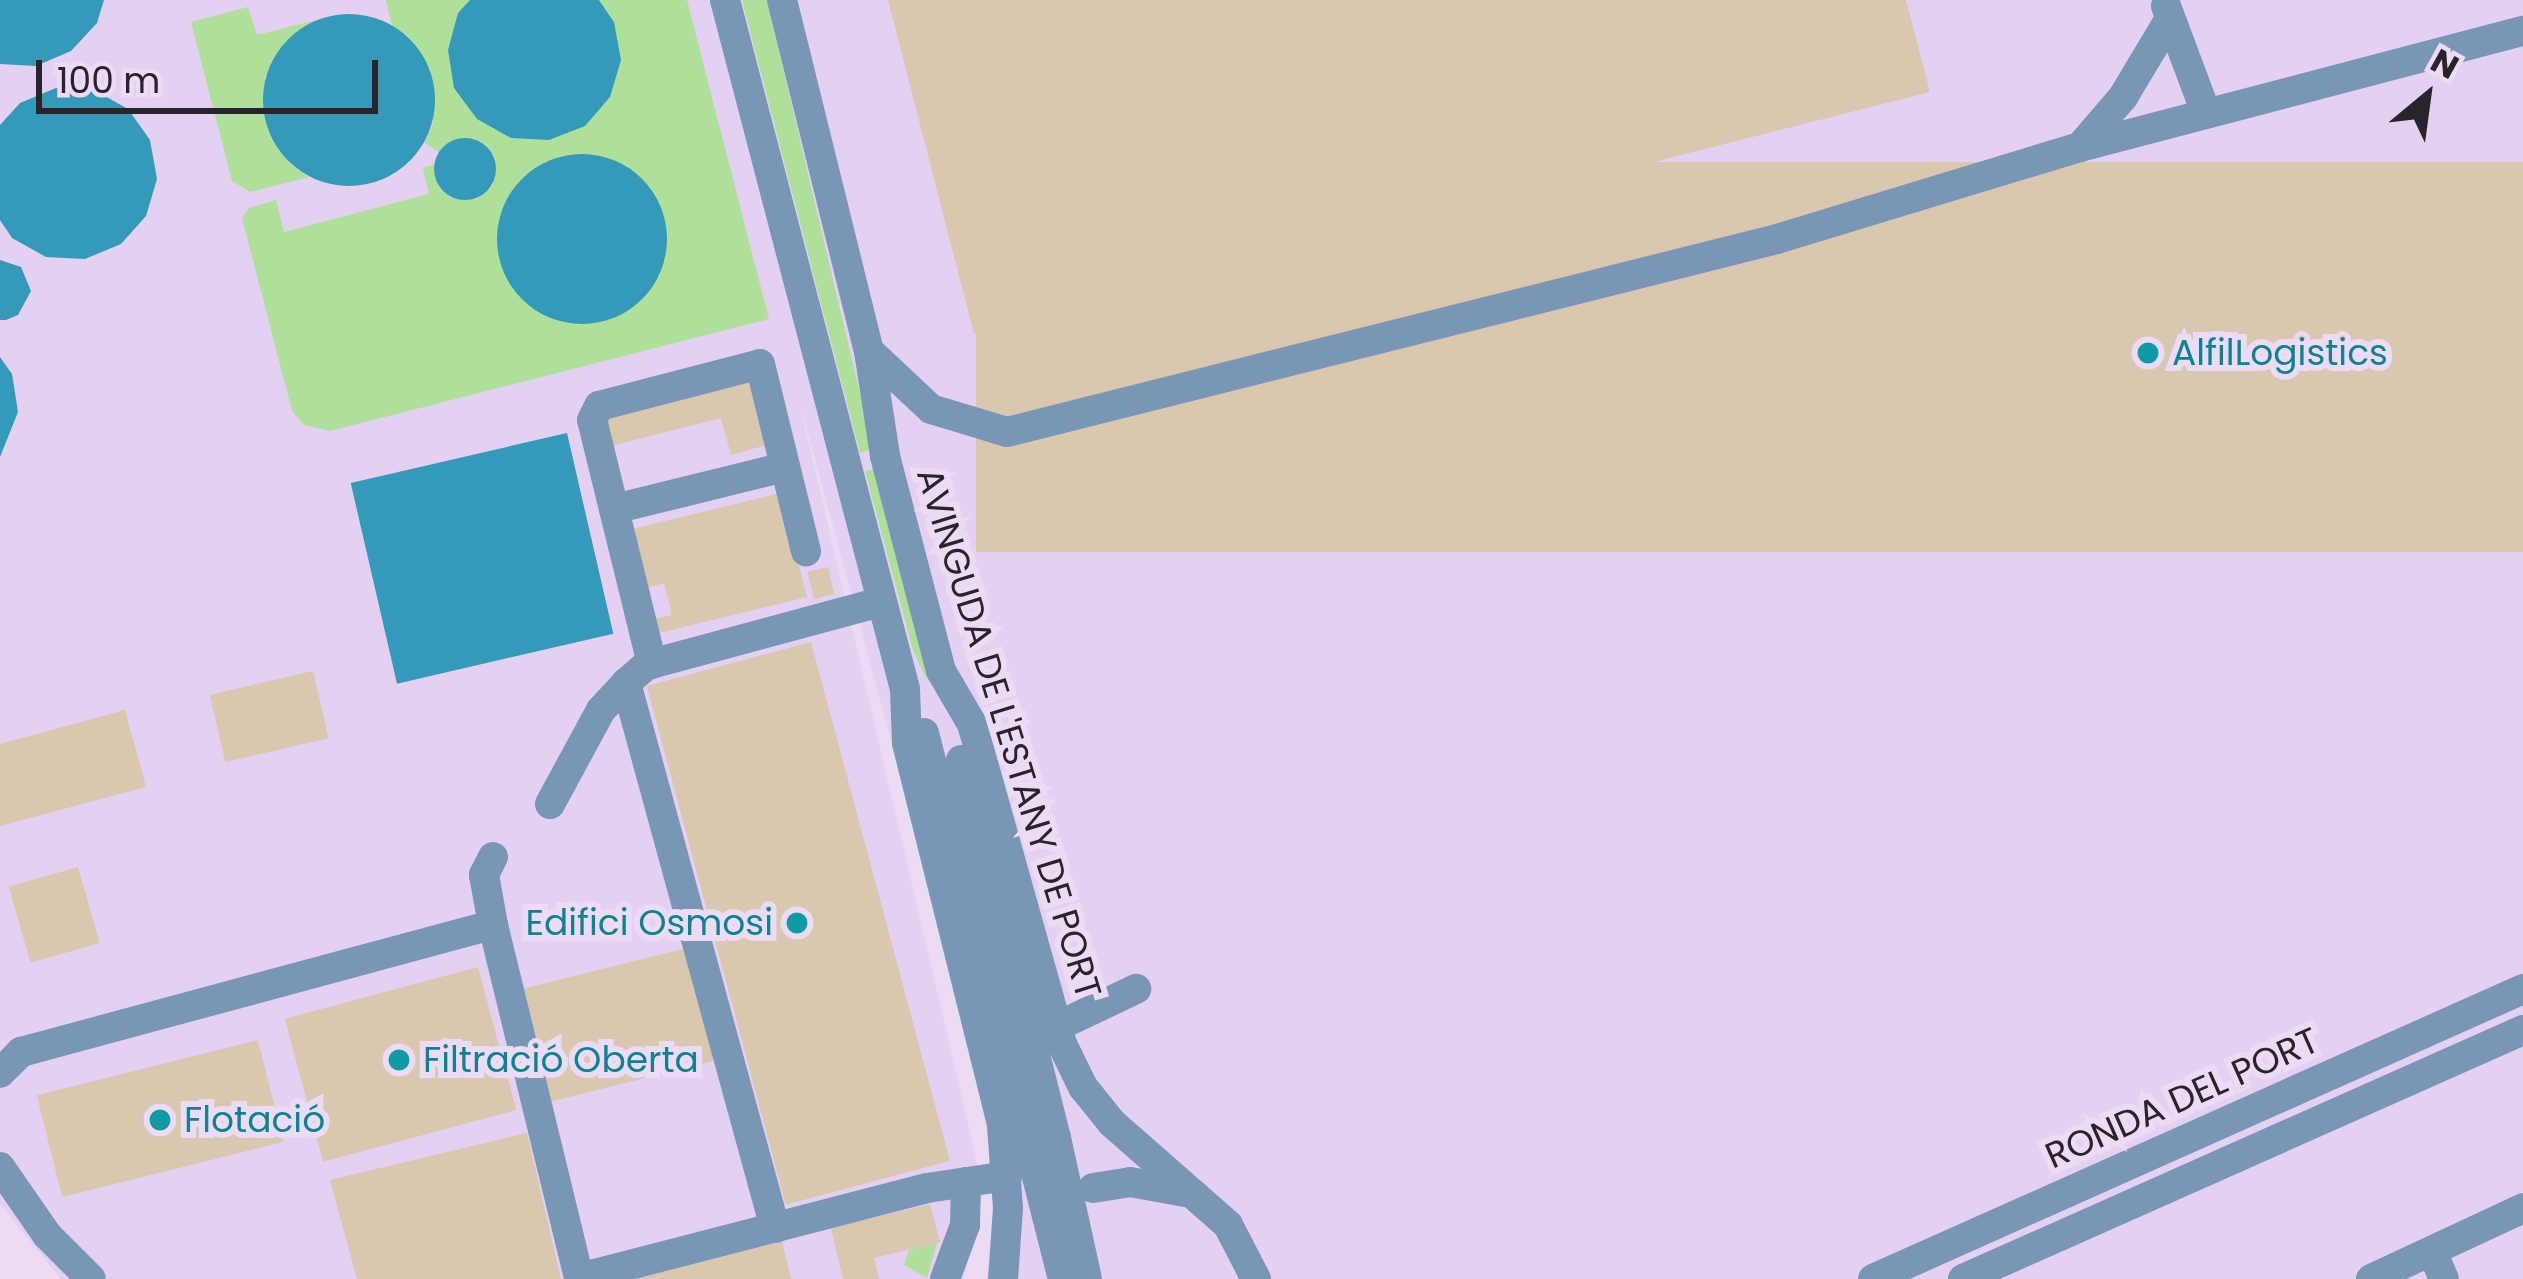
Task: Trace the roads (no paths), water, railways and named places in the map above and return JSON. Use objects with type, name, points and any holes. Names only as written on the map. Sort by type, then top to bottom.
[{"type":"street","points":[[725,0],[880,602],[905,689],[924,731],[1087,1279]]},
{"type":"street","name":"AVINGUDA DE L'ESTANY DE PORT","points":[[782,0],[869,351],[885,456],[941,671],[972,724],[1056,1027],[1095,1104],[1130,1141],[1207,1203],[1242,1244],[1256,1279]]},
{"type":"street","points":[[2080,147],[2123,97],[2167,10]]},
{"type":"street","points":[[2167,10],[2206,113]]},
{"type":"street","points":[[869,351],[931,409],[1007,431],[1778,239],[2080,147],[2523,31]]},
{"type":"street","points":[[775,1228],[639,674],[614,508],[592,420],[599,406],[760,364],[806,551]]},
{"type":"street","points":[[614,508],[785,466]]},
{"type":"street","points":[[550,804],[601,710],[639,674],[880,602]]},
{"type":"street","points":[[941,671],[1045,1143],[1060,1279]]},
{"type":"street","points":[[905,689],[907,743],[1002,1125],[1007,1176],[1003,1279]]},
{"type":"street","points":[[493,857],[484,875],[494,925],[579,1278],[966,1182],[1007,1176]]},
{"type":"street","points":[[0,1072],[21,1052],[494,925]]},
{"type":"street","points":[[1056,1027],[1136,989]]},
{"type":"street","name":"RONDA DEL PORT","points":[[1873,1279],[2523,989]]},
{"type":"street","points":[[1963,1279],[2523,1030]]},
{"type":"street","points":[[0,1167],[47,1235],[91,1279]]},
{"type":"street","points":[[945,1279],[965,1225],[966,1182]]},
{"type":"street","points":[[1093,1188],[1150,1183],[1207,1203]]},
{"type":"street","points":[[2371,1279],[2438,1265],[2523,1208]]},
{"type":"water","points":[[0,0],[104,0],[97,23],[71,51],[36,66],[0,64]]},
{"type":"water","points":[[470,0],[599,0],[614,22],[621,60],[610,97],[585,126],[549,140],[511,138],[477,119],[454,88],[448,50],[458,13]]},
{"type":"water","points":[[349,14],[382,20],[410,39],[429,67],[435,100],[429,133],[410,161],[382,180],[349,186],[316,180],[288,161],[269,133],[263,100],[269,67],[288,39],[316,20]]},
{"type":"water","points":[[56,88],[94,90],[128,109],[150,140],[157,179],[146,216],[121,244],[85,259],[46,257],[12,238],[0,220],[0,125],[20,103]]},
{"type":"water","points":[[465,138],[487,147],[496,169],[487,191],[465,200],[443,191],[434,169],[443,147]]},
{"type":"water","points":[[582,154],[615,160],[642,179],[661,206],[667,239],[661,272],[642,299],[615,318],[582,324],[549,318],[522,299],[503,272],[497,239],[503,206],[522,179],[549,160]]},
{"type":"water","points":[[0,260],[21,267],[31,291],[18,315],[6,320],[0,320]]},
{"type":"water","points":[[0,357],[12,374],[18,412],[0,457]]},
{"type":"water","points":[[567,433],[613,634],[397,684],[351,483]]},
{"type":"place","name":"AlfilLogistics","points":[[2148,353]]},
{"type":"place","name":"Edifici Osmosi","points":[[797,923]]},
{"type":"place","name":"Filtració Oberta","points":[[399,1060]]},
{"type":"place","name":"Flotació","points":[[160,1120]]}]
